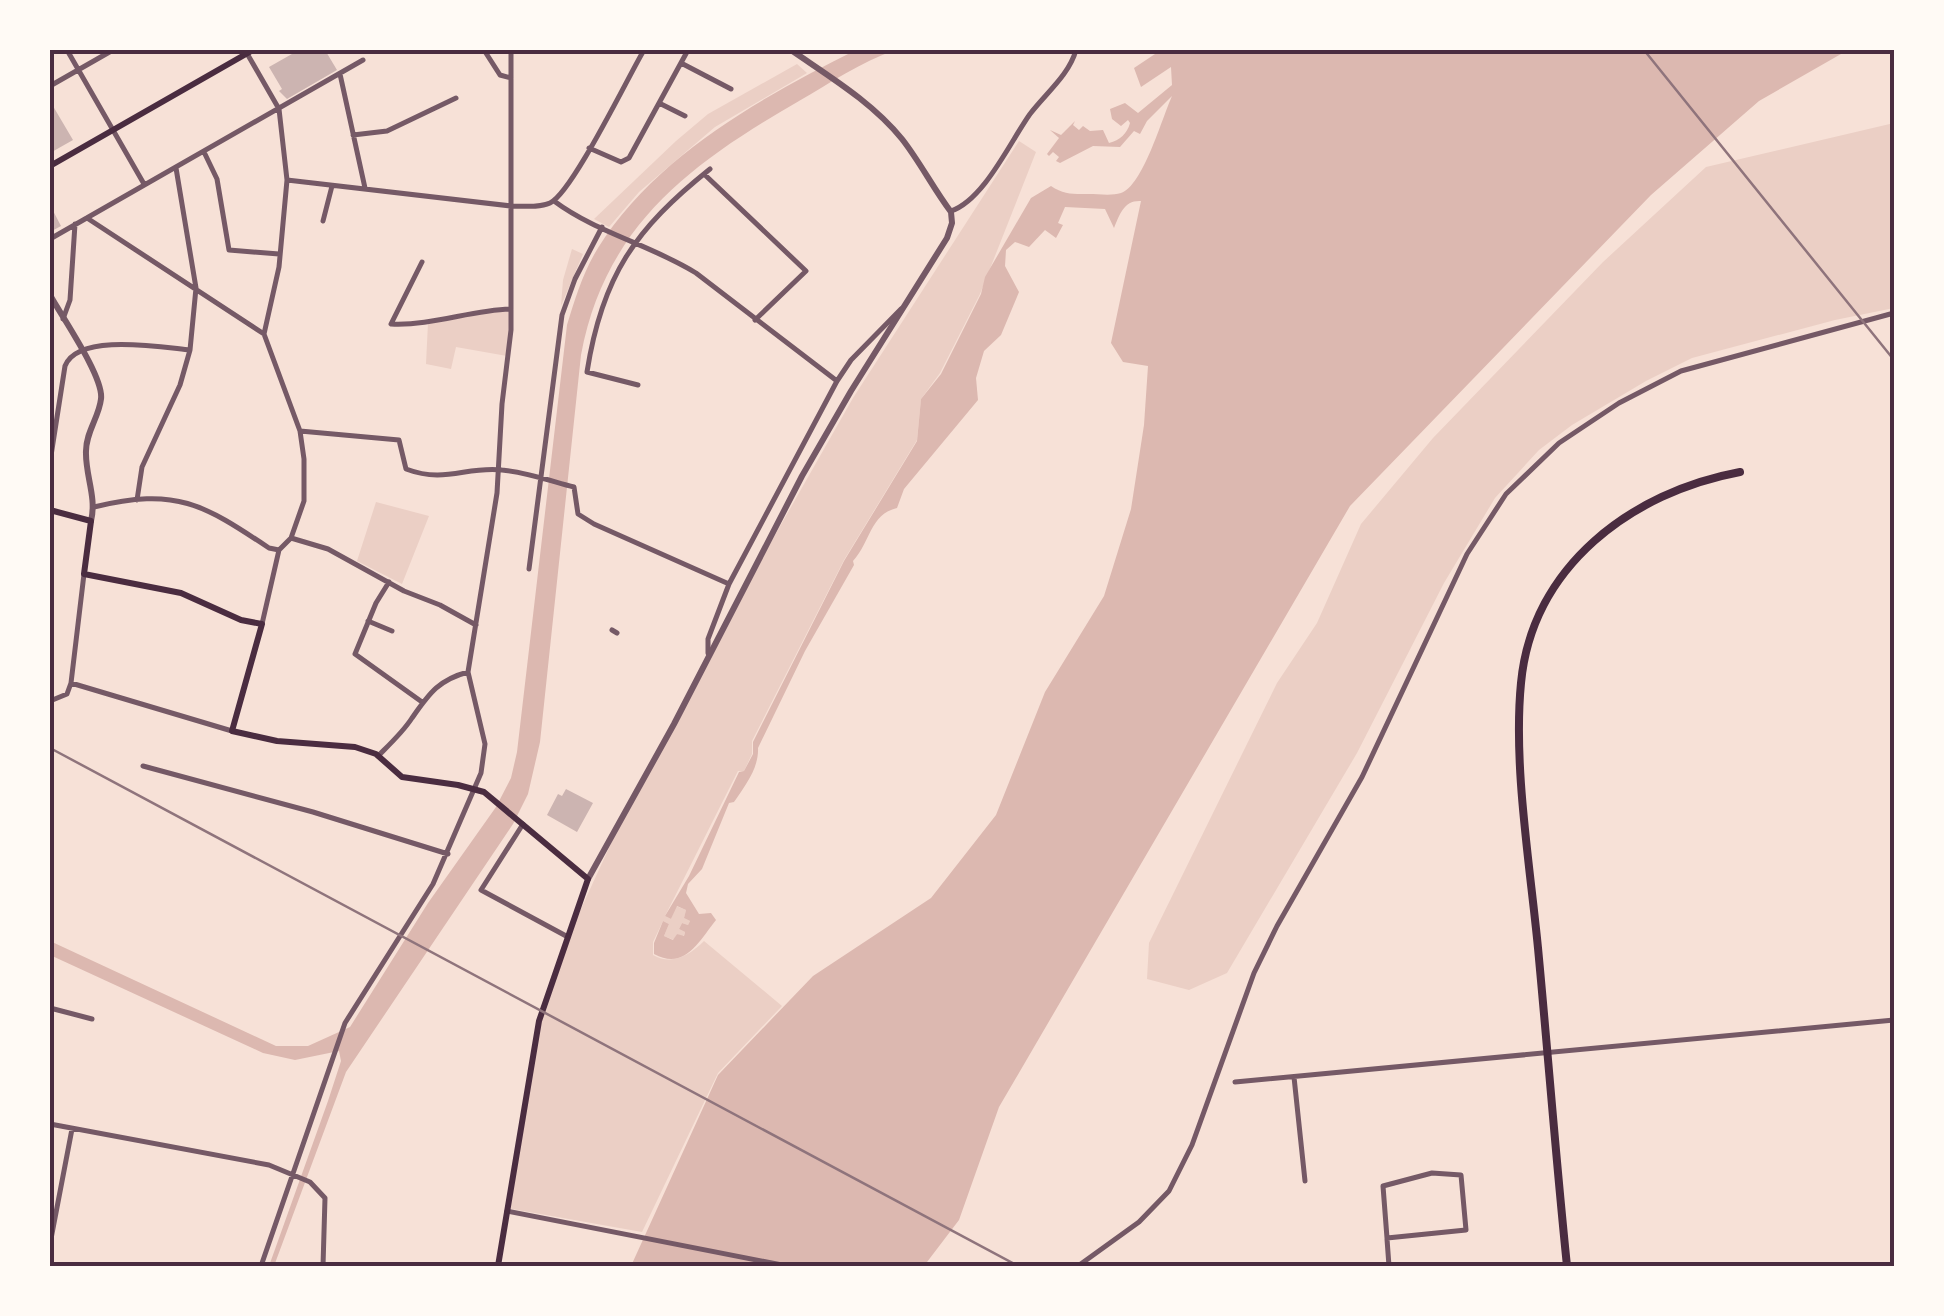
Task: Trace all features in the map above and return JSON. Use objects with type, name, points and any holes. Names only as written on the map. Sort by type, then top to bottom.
[{"type":"main road","points":[[50,166],[248,51]]},
{"type":"main road","points":[[1567,1266],[1519,713],[1521,679],[1545,605],[1574,561],[1615,520],[1672,490],[1705,478],[1740,472]]},
{"type":"main road","points":[[50,510],[91,520],[84,574],[182,593],[241,620],[262,624],[232,730],[277,741],[355,747],[378,756],[402,778],[477,789],[493,798],[588,879],[539,1021],[498,1266]]},
{"type":"street","points":[[67,50],[144,184]]},
{"type":"street","points":[[50,86],[113,50]]},
{"type":"street","points":[[484,50],[500,75],[512,78]]},
{"type":"street","points":[[261,1266],[345,1023],[433,884],[477,789],[485,744],[468,672],[500,470],[511,308],[511,50]]},
{"type":"street","points":[[554,201],[644,50]]},
{"type":"street","points":[[589,148],[625,162],[688,50]]},
{"type":"street","points":[[588,879],[831,425],[947,238],[952,223],[951,212],[900,137],[876,111],[792,50]]},
{"type":"street","points":[[951,212],[962,208],[990,176],[1031,113],[1070,66],[1076,50]]},
{"type":"street","points":[[248,51],[279,109],[286,180],[279,254],[264,334],[300,431],[304,459],[304,502],[291,538],[279,550],[262,624]]},
{"type":"street","points":[[50,238],[364,60]]},
{"type":"street","points":[[680,63],[730,89]]},
{"type":"street","points":[[340,74],[365,188]]},
{"type":"street","points":[[353,135],[388,131],[456,98]]},
{"type":"street","points":[[660,102],[685,116]]},
{"type":"street","points":[[204,152],[217,179],[229,250],[279,254]]},
{"type":"street","points":[[137,500],[142,467],[180,385],[190,350],[196,288],[176,168]]},
{"type":"street","points":[[638,385],[587,372],[594,331],[608,287],[632,244],[667,204],[707,171],[806,271],[755,320]]},
{"type":"street","points":[[286,180],[511,206],[554,201],[582,220],[672,258],[696,273],[838,381]]},
{"type":"street","points":[[322,221],[332,186]]},
{"type":"street","points":[[87,218],[264,334]]},
{"type":"street","points":[[63,319],[70,300],[75,224]]},
{"type":"street","points":[[529,570],[562,315],[575,280],[604,228]]},
{"type":"street","points":[[422,262],[391,324],[408,325],[483,309],[511,308]]},
{"type":"street","points":[[50,295],[102,390],[86,449],[94,506],[91,520]]},
{"type":"street","points":[[708,653],[708,639],[729,584],[838,381],[877,331],[904,307]]},
{"type":"street","points":[[1078,1266],[1139,1222],[1168,1190],[1192,1145],[1254,973],[1362,777],[1467,554],[1506,494],[1559,443],[1619,402],[1681,371],[1894,313]]},
{"type":"street","points":[[50,462],[65,366],[80,348],[132,344],[190,350]]},
{"type":"street","points":[[300,431],[398,440],[406,469],[424,476],[500,470],[574,487],[578,514],[729,584]]},
{"type":"street","points":[[94,506],[168,498],[198,504],[279,550]]},
{"type":"street","points":[[291,538],[328,549],[476,625]]},
{"type":"street","points":[[50,701],[67,694],[71,683],[84,574]]},
{"type":"street","points":[[389,582],[355,654],[422,702]]},
{"type":"street","points":[[368,621],[392,631]]},
{"type":"street","points":[[378,756],[447,678],[468,672]]},
{"type":"street","points":[[71,683],[232,730]]},
{"type":"street","points":[[143,766],[448,854]]},
{"type":"street","points":[[522,822],[481,890],[568,936]]},
{"type":"street","points":[[50,1008],[92,1019]]},
{"type":"street","points":[[1235,1082],[1894,1020]]},
{"type":"street","points":[[1294,1077],[1305,1181]]},
{"type":"street","points":[[50,1124],[269,1165],[310,1182],[325,1198],[323,1266]]},
{"type":"street","points":[[50,1244],[72,1128]]},
{"type":"street","points":[[1387,1238],[1466,1230],[1462,1176],[1432,1173],[1383,1186],[1389,1266]]},
{"type":"street","points":[[507,1211],[787,1266]]},
{"type":"shaded area","points":[[856,50],[895,50],[846,73],[760,124],[689,174],[632,234],[610,269],[593,309],[581,355],[540,742],[528,794],[513,824],[346,1072],[274,1266],[269,1266],[328,1101],[341,1061],[339,1051],[295,1060],[263,1053],[50,955],[50,941],[276,1046],[308,1046],[350,1027],[428,903],[496,807],[511,778],[567,325],[593,257],[622,215],[680,157],[748,109]]},
{"type":"shaded area","points":[[1161,50],[1848,50],[1759,101],[1651,195],[1350,506],[999,1107],[959,1220],[924,1266],[631,1266],[718,1075],[813,976],[931,898],[996,815],[1045,692],[1104,596],[1131,509],[1144,425],[1148,366],[1123,362],[1111,343],[1141,201],[1127,205],[1114,228],[1105,209],[1065,207],[1058,223],[1063,225],[1056,238],[1045,230],[1029,247],[1015,242],[1006,250],[1005,266],[1019,292],[1001,335],[984,351],[976,378],[978,400],[904,489],[897,508],[876,523],[805,651],[758,748],[750,776],[734,802],[729,803],[702,869],[688,884],[686,893],[699,914],[711,913],[716,920],[683,956],[674,959],[654,954],[663,921],[669,924],[664,936],[673,940],[677,934],[684,936],[685,932],[679,929],[682,923],[688,925],[690,921],[684,918],[686,910],[677,906],[671,919],[665,916],[689,876],[739,772],[744,771],[753,754],[753,742],[844,561],[917,441],[921,399],[941,374],[981,294],[985,277],[1031,198],[1051,186],[1069,193],[1105,195],[1129,188],[1144,165],[1172,96],[1147,121],[1140,134],[1134,131],[1120,147],[1093,146],[1060,163],[1053,152],[1047,154],[1059,138],[1050,130],[1061,135],[1075,121],[1073,125],[1079,130],[1083,126],[1090,131],[1103,130],[1109,143],[1120,138],[1130,123],[1128,120],[1121,126],[1112,119],[1110,109],[1125,103],[1138,113],[1172,85],[1171,67],[1141,87],[1134,68]]},
{"type":"shaded area","points":[[797,64],[807,73],[715,127],[639,192],[609,227],[594,219],[708,114]]},
{"type":"shaded area","points":[[1894,123],[1894,308],[1692,358],[1572,425],[1539,450],[1495,498],[1444,583],[1357,753],[1227,973],[1189,990],[1147,979],[1149,943],[1277,683],[1317,623],[1361,524],[1433,438],[1603,262],[1706,167]]},
{"type":"shaded area","points":[[1019,141],[1036,152],[980,294],[940,373],[921,399],[917,440],[844,560],[752,741],[752,754],[744,771],[738,771],[665,916],[671,919],[676,906],[686,910],[684,918],[690,921],[688,925],[682,923],[679,929],[685,932],[683,937],[677,934],[674,940],[664,936],[669,924],[663,921],[653,942],[653,955],[674,959],[704,941],[782,1006],[718,1073],[642,1232],[507,1208],[542,1011],[568,937],[638,785],[853,398]]},
{"type":"shaded area","points":[[572,249],[583,254],[561,306],[563,280]]},
{"type":"shaded area","points":[[511,309],[507,356],[456,347],[451,369],[426,364],[428,323]]},
{"type":"shaded area","points":[[376,502],[429,516],[402,584],[357,561]]},
{"type":"building","points":[[299,50],[325,50],[337,70],[287,99],[279,91],[282,89],[269,67]]},
{"type":"building","points":[[50,101],[73,140],[50,153]]},
{"type":"building","points":[[50,205],[61,226],[50,232]]},
{"type":"building","points":[[566,789],[593,803],[577,832],[547,815],[558,794],[562,796]]},
{"type":"railway","points":[[1644,50],[1894,360]]},
{"type":"railway","points":[[50,748],[1018,1266]]}]
